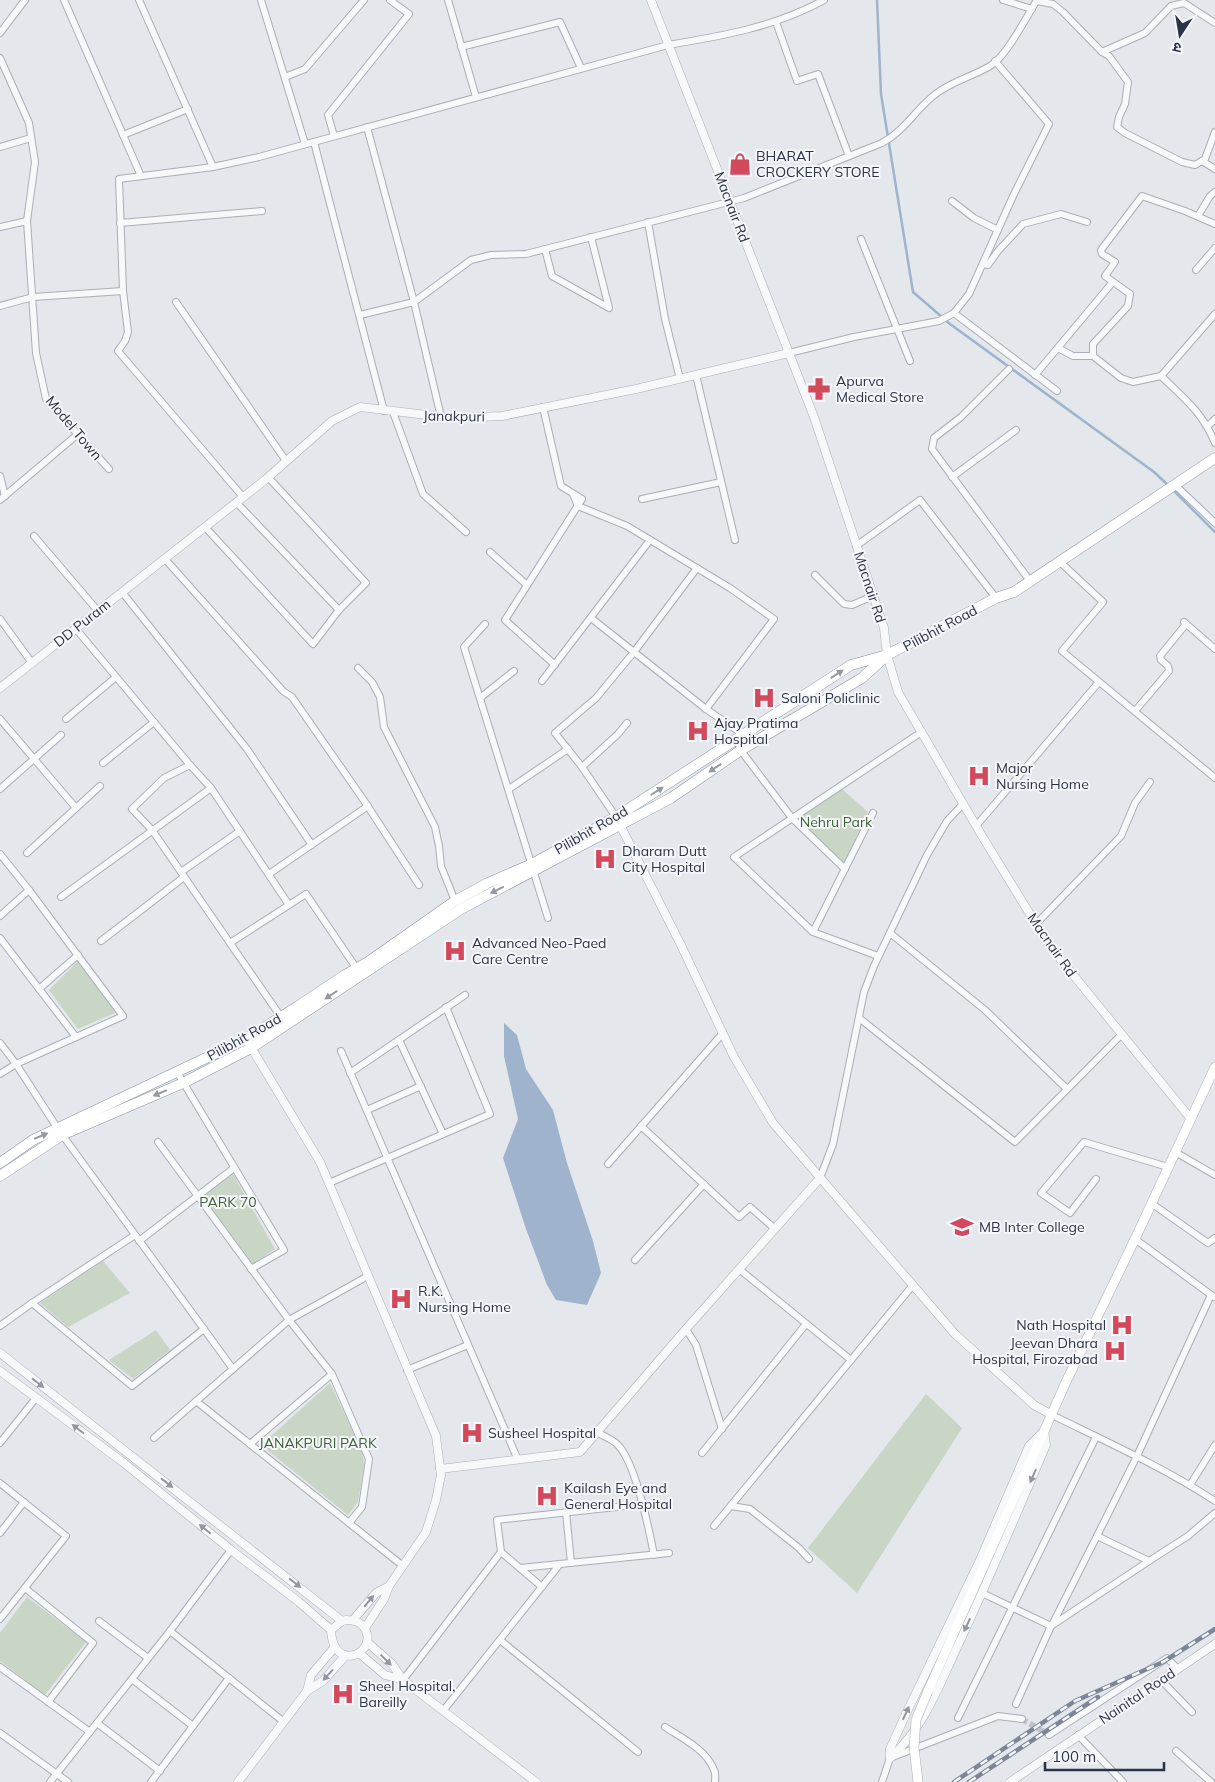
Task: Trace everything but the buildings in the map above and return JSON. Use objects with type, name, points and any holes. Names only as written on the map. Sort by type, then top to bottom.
[{"type":"highway","points":[[1172,487],[1215,458]]},
{"type":"highway","name":"Pilibhit Road","points":[[0,1162],[33,1140],[60,1132],[177,1072],[248,1043],[280,1017],[357,969],[455,901],[488,883],[533,867],[618,822],[734,741],[851,664],[887,655],[996,598],[1014,592],[1172,487]]},
{"type":"highway","points":[[618,822],[671,798],[741,750],[862,678],[887,655]]},
{"type":"highway","points":[[0,1176],[60,1132],[183,1083],[461,909],[533,867]]},
{"type":"main road","points":[[918,1782],[914,1747],[916,1720],[1044,1430],[1175,1152],[1212,1082],[1215,1067]]},
{"type":"street","points":[[0,32],[25,0]]},
{"type":"street","points":[[64,0],[141,176]]},
{"type":"street","points":[[139,0],[212,167]]},
{"type":"street","points":[[261,0],[305,144]]},
{"type":"street","points":[[285,77],[305,69],[364,0]]},
{"type":"street","points":[[334,136],[328,116],[409,14],[390,0]]},
{"type":"street","points":[[448,0],[476,97]]},
{"type":"street","name":"Macnair Rd","points":[[651,0],[814,417],[884,628],[887,655],[898,692],[920,733],[1036,924],[1061,960],[1191,1119]]},
{"type":"street","points":[[243,497],[118,351],[125,341],[128,332],[123,291],[119,179],[212,167],[314,142],[668,44],[718,36],[776,22],[824,0]]},
{"type":"street","points":[[1003,0],[1032,10]]},
{"type":"street","points":[[360,315],[414,302],[471,260],[491,255],[526,254],[730,200],[744,198],[882,143],[892,138],[932,97],[948,84],[992,65],[1007,48],[1037,0],[1053,4],[1063,12],[1102,52],[1109,56],[1128,82],[1125,104],[1117,127],[1124,133],[1182,162],[1195,165],[1205,159],[1215,132]]},
{"type":"street","points":[[1102,52],[1145,33],[1171,6],[1184,2],[1215,23]]},
{"type":"street","points":[[461,47],[560,22],[581,68]]},
{"type":"street","points":[[776,22],[797,81],[818,74],[849,156]]},
{"type":"street","name":"Model Town","points":[[0,58],[29,123],[35,162],[27,221],[36,353],[46,399],[109,469]]},
{"type":"street","points":[[789,353],[854,337],[939,321],[951,315],[969,294],[1014,194],[1049,124],[995,62]]},
{"type":"street","points":[[123,136],[188,110]]},
{"type":"street","points":[[367,127],[414,302],[441,417]]},
{"type":"street","points":[[0,147],[31,138]]},
{"type":"street","points":[[314,142],[384,410]]},
{"type":"street","points":[[1202,161],[1215,169]]},
{"type":"street","points":[[1198,216],[1210,196],[1215,192]]},
{"type":"street","points":[[1093,356],[1093,344],[1128,306],[1130,294],[1112,283],[1105,276],[1116,262],[1102,254],[1101,250],[1142,196],[1215,224]]},
{"type":"street","points":[[952,202],[974,218],[998,230]]},
{"type":"street","points":[[120,224],[262,211]]},
{"type":"street","points":[[982,264],[988,265],[998,250],[1023,224],[1061,214],[1087,222]]},
{"type":"street","points":[[0,227],[27,221]]},
{"type":"street","points":[[648,222],[665,319],[680,379]]},
{"type":"street","points":[[545,249],[552,276],[609,308],[591,237]]},
{"type":"street","points":[[861,239],[910,361]]},
{"type":"street","points":[[1196,270],[1215,248]]},
{"type":"street","points":[[1035,375],[1112,283]]},
{"type":"street","points":[[0,306],[33,297],[123,291]]},
{"type":"street","points":[[176,302],[286,461]]},
{"type":"street","points":[[1058,348],[1073,356],[1093,356],[1121,378],[1133,382],[1161,376],[1215,314]]},
{"type":"street","points":[[951,315],[1057,391]]},
{"type":"street","name":"Janakpuri","points":[[165,559],[268,477],[332,421],[360,407],[441,417],[502,416],[680,379],[789,353]]},
{"type":"street","points":[[1008,369],[961,417],[934,438],[932,449],[988,522],[1030,582]]},
{"type":"street","points":[[696,375],[735,540]]},
{"type":"street","points":[[1161,376],[1192,406],[1208,426],[1215,443]]},
{"type":"street","points":[[543,408],[561,486],[582,499],[505,620],[555,666]]},
{"type":"street","points":[[393,412],[423,494],[466,532]]},
{"type":"street","points":[[1208,426],[1215,419]]},
{"type":"street","points":[[952,477],[1016,430]]},
{"type":"street","points":[[2,498],[78,434]]},
{"type":"street","points":[[0,476],[2,498]]},
{"type":"street","points":[[205,527],[313,644],[339,610],[366,583],[268,477]]},
{"type":"street","points":[[642,499],[721,482]]},
{"type":"street","points":[[1172,487],[1215,523]]},
{"type":"street","points":[[856,546],[920,500],[996,598]]},
{"type":"street","points":[[236,502],[339,610]]},
{"type":"street","points":[[578,506],[627,526],[730,588],[774,619],[706,709]]},
{"type":"street","points":[[34,536],[98,611]]},
{"type":"street","points":[[542,681],[650,540]]},
{"type":"street","points":[[490,552],[528,585]]},
{"type":"street","points":[[165,559],[283,690],[292,697],[368,806],[419,886]]},
{"type":"street","name":"DD Puram","points":[[0,688],[165,559]]},
{"type":"street","points":[[1060,562],[1103,602],[1062,651],[1215,778]]},
{"type":"street","points":[[697,568],[634,652],[596,698],[555,733],[582,767],[618,822],[680,943],[734,1057],[773,1123],[955,1334],[1034,1405],[1137,1456],[1190,1485],[1215,1502]]},
{"type":"street","points":[[815,575],[844,604],[852,605],[873,596]]},
{"type":"street","points":[[122,592],[247,749],[312,845]]},
{"type":"street","points":[[591,618],[706,709],[744,735]]},
{"type":"street","points":[[1,622],[32,663]]},
{"type":"street","points":[[1135,711],[1169,671],[1168,666],[1161,660],[1160,656],[1184,623],[1215,649]]},
{"type":"street","points":[[485,624],[464,647],[548,918]]},
{"type":"street","points":[[76,629],[211,788],[289,905]]},
{"type":"street","points":[[358,668],[372,682],[380,697],[384,728],[435,828],[441,866],[455,901]]},
{"type":"street","points":[[480,698],[514,671]]},
{"type":"street","points":[[66,719],[116,677]]},
{"type":"street","points":[[976,826],[1099,682]]},
{"type":"street","points":[[0,719],[76,808]]},
{"type":"street","points":[[103,763],[154,722]]},
{"type":"street","points":[[582,767],[618,734],[627,723]]},
{"type":"street","points":[[878,956],[813,932],[734,857],[920,733]]},
{"type":"street","points":[[0,789],[61,734]]},
{"type":"street","points":[[734,741],[792,818],[845,869]]},
{"type":"street","points":[[509,789],[568,749]]},
{"type":"street","points":[[190,765],[164,778],[132,809],[152,830],[280,1017]]},
{"type":"street","points":[[1036,924],[1122,836],[1135,803],[1150,782]]},
{"type":"street","points":[[27,853],[100,786]]},
{"type":"street","points":[[61,897],[211,788]]},
{"type":"street","points":[[440,1469],[580,1452],[820,1178],[833,1144],[864,992],[878,956],[927,855],[947,820],[963,804]]},
{"type":"street","points":[[269,874],[368,806]]},
{"type":"street","points":[[813,932],[873,813]]},
{"type":"street","points":[[101,941],[240,831]]},
{"type":"street","points":[[0,854],[123,1016],[16,1064],[0,1074]]},
{"type":"street","points":[[0,916],[29,890]]},
{"type":"street","points":[[230,943],[306,894],[357,969]]},
{"type":"street","points":[[890,933],[985,1010],[1067,1089]]},
{"type":"street","points":[[0,938],[76,1037]]},
{"type":"street","points":[[39,989],[78,955]]},
{"type":"street","points":[[350,1073],[465,994]]},
{"type":"street","points":[[329,1183],[490,1114],[446,1007]]},
{"type":"street","points":[[858,1018],[1015,1142],[1122,1034]]},
{"type":"street","points":[[608,1164],[723,1034]]},
{"type":"street","points":[[399,1040],[443,1134]]},
{"type":"street","points":[[0,1043],[16,1064],[60,1132],[234,1369]]},
{"type":"street","points":[[248,1043],[320,1162],[436,1436],[441,1474],[436,1500],[426,1532],[389,1586],[384,1599],[365,1628]]},
{"type":"street","points":[[341,1051],[518,1460]]},
{"type":"street","points":[[177,1072],[284,1250],[251,1269]]},
{"type":"street","points":[[366,1110],[420,1086]]},
{"type":"street","points":[[641,1126],[740,1217],[750,1207],[775,1229]]},
{"type":"street","points":[[158,1142],[289,1320],[332,1374],[369,1459],[362,1508],[349,1523]]},
{"type":"street","points":[[1096,1179],[1070,1213],[1041,1193],[1084,1142],[1168,1167]]},
{"type":"street","points":[[1175,1152],[1215,1175]]},
{"type":"street","points":[[140,1241],[234,1168]]},
{"type":"street","points":[[635,1260],[704,1184]]},
{"type":"street","points":[[1152,1203],[1208,1243],[1215,1238]]},
{"type":"street","points":[[0,1326],[135,1235]]},
{"type":"street","points":[[1016,1704],[1051,1626],[1137,1456],[1213,1296],[1135,1239]]},
{"type":"street","points":[[739,1269],[851,1360]]},
{"type":"street","points":[[154,1438],[289,1320],[368,1276]]},
{"type":"street","points":[[714,1526],[913,1285]]},
{"type":"street","points":[[32,1303],[132,1386],[204,1329]]},
{"type":"street","points":[[702,1453],[806,1324]]},
{"type":"street","points":[[686,1329],[696,1345],[722,1428]]},
{"type":"street","points":[[407,1370],[468,1345]]},
{"type":"street","points":[[0,1354],[342,1621]]},
{"type":"street","points":[[0,1371],[124,1463],[231,1550],[299,1602],[331,1630],[334,1648],[339,1653],[345,1656],[352,1656],[359,1653],[367,1642],[365,1628],[353,1620],[342,1621],[331,1630]]},
{"type":"street","points":[[250,1444],[332,1374]]},
{"type":"street","points":[[0,1443],[36,1398]]},
{"type":"street","points":[[196,1401],[402,1566]]},
{"type":"street","points":[[890,1758],[905,1745],[922,1721],[982,1593],[1046,1445],[1044,1430]]},
{"type":"street","points":[[882,1782],[890,1758],[890,1749],[901,1724],[980,1560],[1029,1446],[1044,1430]]},
{"type":"street","points":[[597,1432],[617,1444],[626,1456],[644,1504],[654,1555]]},
{"type":"street","points":[[958,1718],[1096,1437]]},
{"type":"street","points":[[1190,1485],[1215,1445]]},
{"type":"street","points":[[0,1483],[66,1536],[0,1619]]},
{"type":"street","points":[[0,1533],[24,1502]]},
{"type":"street","points":[[542,1587],[501,1552],[497,1520],[644,1504]]},
{"type":"street","points":[[731,1506],[750,1509],[799,1548],[809,1559]]},
{"type":"street","points":[[566,1512],[571,1563]]},
{"type":"street","points":[[1051,1626],[1188,1536],[1215,1513]]},
{"type":"street","points":[[1097,1536],[1149,1560]]},
{"type":"street","points":[[50,1782],[170,1631],[231,1550]]},
{"type":"street","points":[[403,1680],[501,1552]]},
{"type":"street","points":[[520,1568],[669,1553]]},
{"type":"street","points":[[444,1711],[560,1564]]},
{"type":"street","points":[[353,1620],[376,1593],[389,1586]]},
{"type":"street","points":[[25,1588],[93,1643],[48,1702]]},
{"type":"street","points":[[982,1593],[1051,1626]]},
{"type":"street","points":[[99,1621],[148,1658]]},
{"type":"street","points":[[170,1631],[284,1722]]},
{"type":"street","points":[[500,1640],[638,1752]]},
{"type":"street","points":[[367,1642],[392,1664],[403,1680],[536,1782]]},
{"type":"street","name":"Nainital Road","points":[[1010,1782],[1215,1644]]},
{"type":"street","points":[[308,1691],[311,1675],[334,1648]]},
{"type":"street","points":[[359,1653],[385,1675],[403,1680]]},
{"type":"street","points":[[238,1782],[308,1691],[322,1682],[345,1656]]},
{"type":"street","points":[[1049,1735],[1167,1658],[1178,1669]]},
{"type":"street","points":[[0,1667],[90,1732]]},
{"type":"street","points":[[151,1782],[230,1678]]},
{"type":"street","points":[[132,1679],[193,1726]]},
{"type":"street","points":[[1161,1680],[1192,1712]]},
{"type":"street","points":[[890,1758],[998,1716],[1022,1719]]},
{"type":"street","points":[[97,1723],[160,1771]]},
{"type":"street","points":[[665,1727],[694,1746],[706,1757],[715,1771],[715,1782]]},
{"type":"street","points":[[0,1734],[68,1782]]},
{"type":"street","points":[[1078,1735],[1123,1782]]},
{"type":"street","points":[[1176,1751],[1211,1782]]},
{"type":"green space","name":"Nehru Park","points":[[842,789],[868,812],[844,863],[796,819]]},
{"type":"green space","points":[[79,960],[117,1012],[78,1029],[49,990]]},
{"type":"green space","name":"PARK 70","points":[[233,1174],[275,1249],[252,1265],[202,1196]]},
{"type":"green space","points":[[103,1261],[130,1293],[68,1327],[40,1303]]},
{"type":"green space","points":[[156,1330],[170,1350],[133,1379],[109,1360]]},
{"type":"green space","name":"JANAKPURI PARK","points":[[330,1383],[362,1451],[364,1465],[358,1502],[348,1515],[261,1445]]},
{"type":"green space","points":[[926,1394],[962,1428],[857,1593],[808,1548]]},
{"type":"green space","points":[[27,1597],[86,1642],[45,1695],[0,1661],[0,1633]]},
{"type":"water","points":[[504,1023],[517,1035],[526,1069],[553,1110],[567,1163],[593,1241],[601,1273],[587,1305],[556,1300],[547,1285],[526,1229],[503,1158],[518,1119],[504,1056]]},
{"type":"waterway","points":[[877,0],[881,94],[913,292],[950,324],[1154,472],[1169,486]]},
{"type":"waterway","points":[[1173,490],[1215,532]]},
{"type":"tunnel","points":[[1022,1719],[1049,1735]]},
{"type":"railway","points":[[954,1782],[1075,1701],[1163,1662],[1215,1629]]},
{"type":"railway","points":[[969,1782],[1098,1697]]},
{"type":"place","name":"BHARAT CROCKERY STORE","points":[[740,164]]},
{"type":"place","name":"Apurva Medical Store","points":[[819,389]]},
{"type":"place","name":"Saloni Policlinic","points":[[764,698]]},
{"type":"place","name":"Ajay Pratima Hospital","points":[[698,731]]},
{"type":"place","name":"Major Nursing Home","points":[[979,776]]},
{"type":"place","name":"Dharam Dutt City Hospital","points":[[605,859]]},
{"type":"place","name":"Advanced Neo-Paed Care Centre","points":[[455,951]]},
{"type":"place","name":"MB Inter College","points":[[962,1227]]},
{"type":"place","name":"R.K. Nursing Home","points":[[401,1299]]},
{"type":"place","name":"Nath Hospital","points":[[1122,1325]]},
{"type":"place","name":"Jeevan Dhara Hospital, Firozabad","points":[[1115,1351]]},
{"type":"place","name":"Susheel Hospital","points":[[472,1433]]},
{"type":"place","name":"Kailash Eye and General Hospital","points":[[547,1496]]},
{"type":"place","name":"Sheel Hospital, Bareilly","points":[[343,1694]]}]
